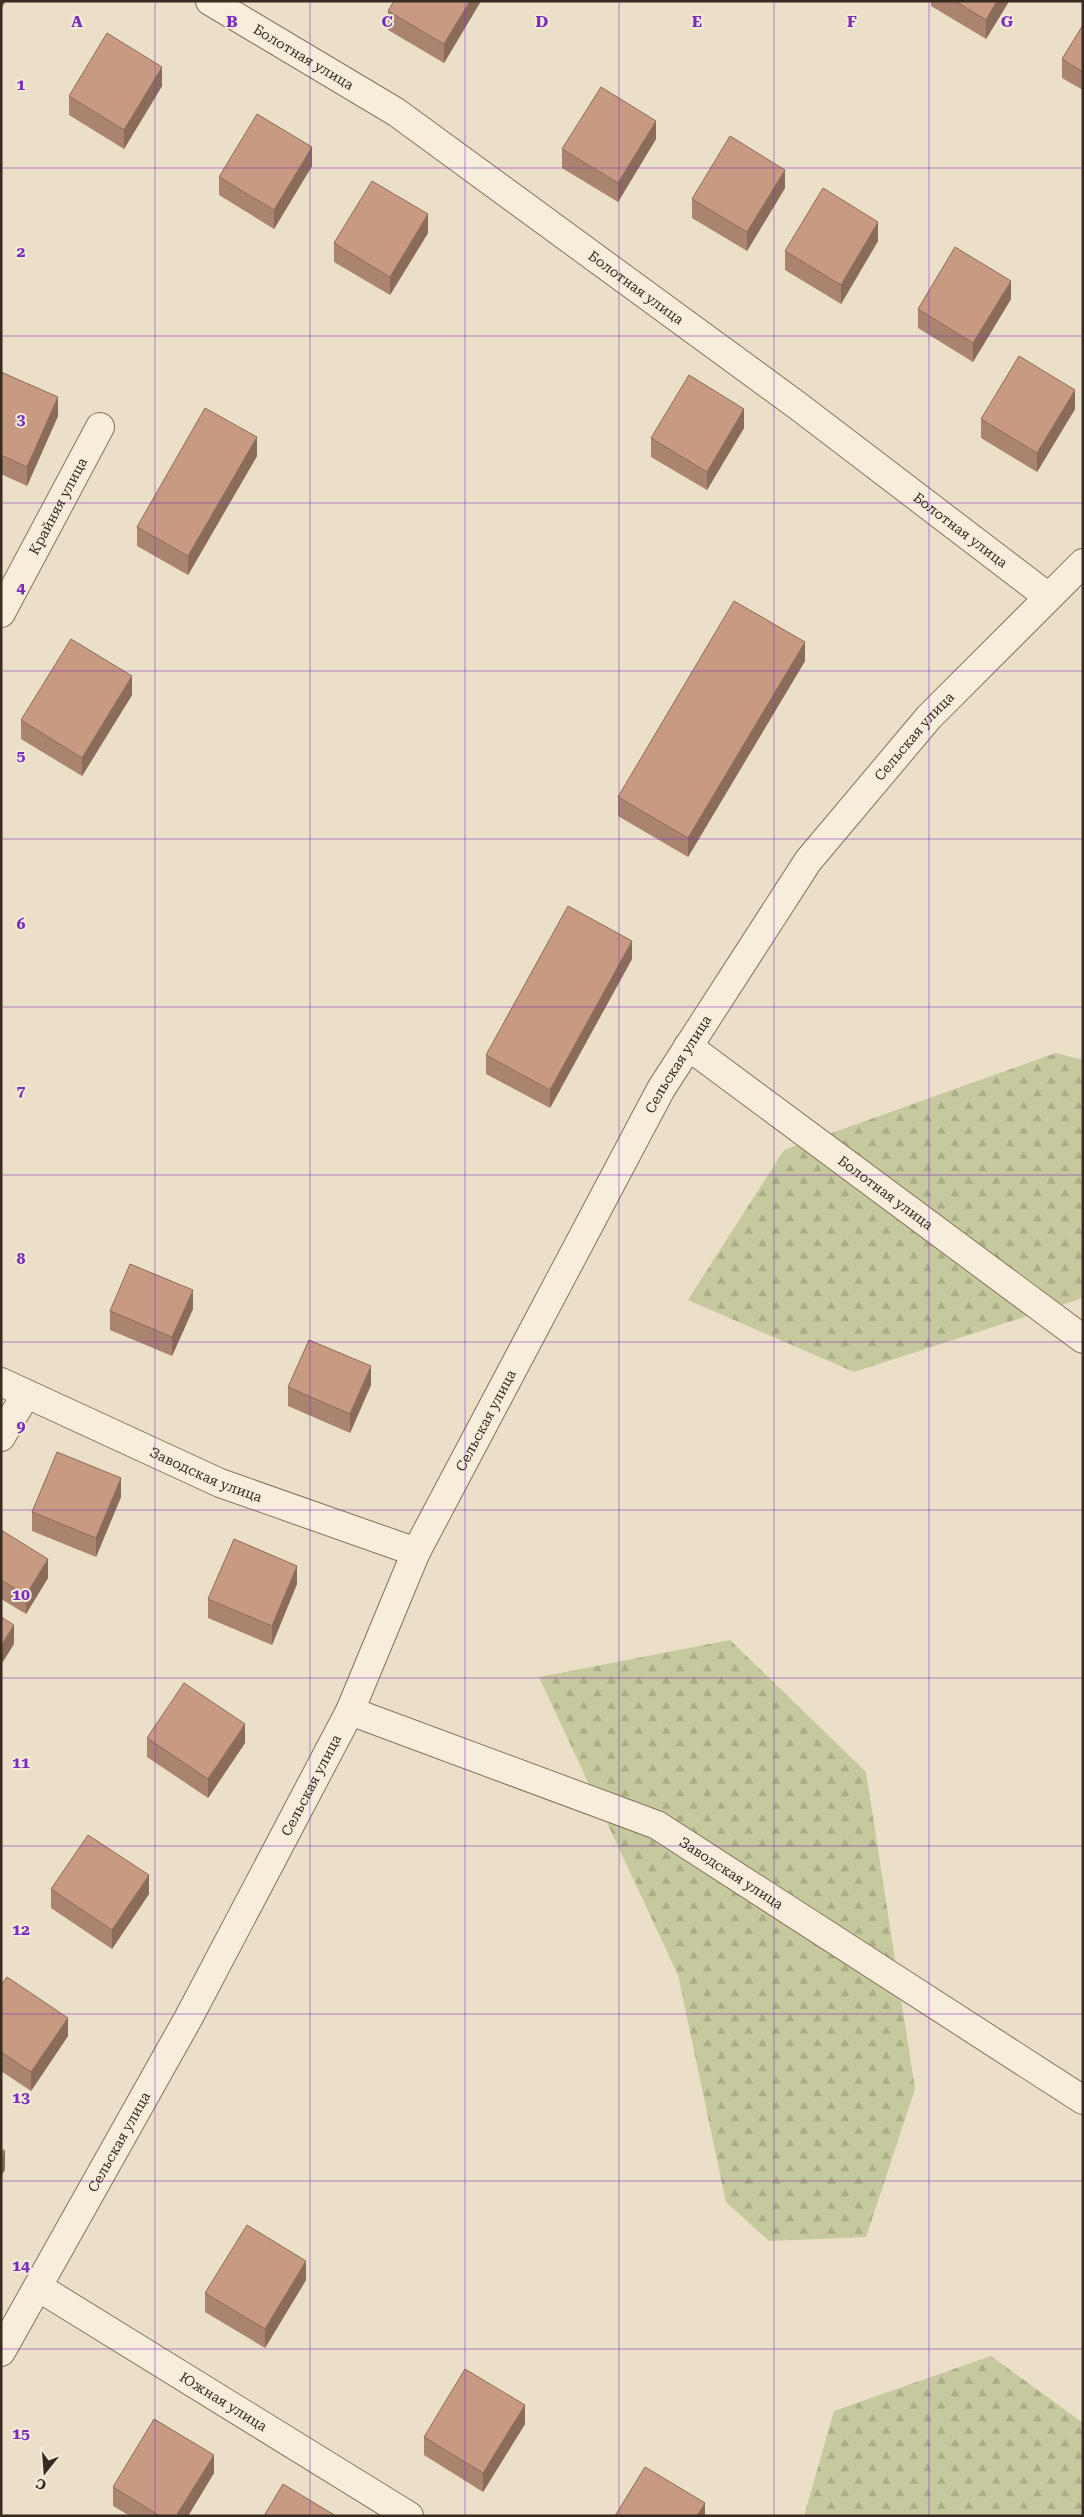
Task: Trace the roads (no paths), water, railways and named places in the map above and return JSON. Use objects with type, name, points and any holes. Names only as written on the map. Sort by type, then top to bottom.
[{"type":"street","name":"Болотная улица","points":[[210,1],[396,112],[798,406],[1047,596]]},
{"type":"street","name":"Крайняя улица","points":[[1,613],[100,427]]},
{"type":"street","name":"Сельская улица","points":[[1,2352],[189,2017],[350,1710],[416,1552],[661,1088],[808,861],[929,717],[1047,596],[1083,563]]},
{"type":"street","name":"Болотная улица","points":[[688,1046],[1083,1339]]},
{"type":"street","name":"Заводская улица","points":[[1,1382],[220,1483],[416,1552]]},
{"type":"street","points":[[1,1437],[26,1394]]},
{"type":"street","name":"Заводская улица","points":[[350,1710],[657,1824],[1083,2100]]},
{"type":"street","name":"Южная улица","points":[[38,2287],[409,2516]]}]
